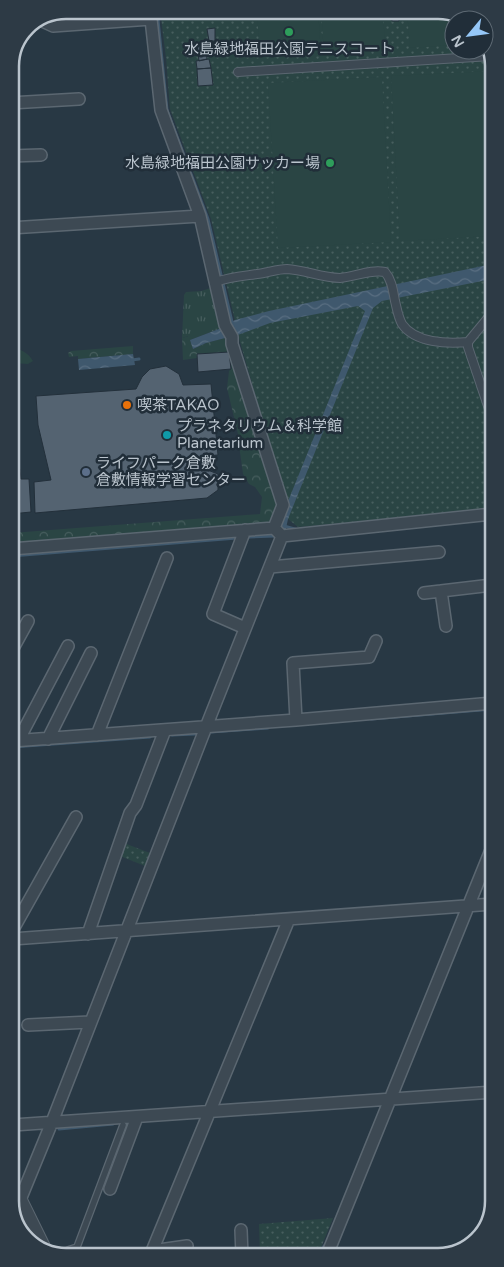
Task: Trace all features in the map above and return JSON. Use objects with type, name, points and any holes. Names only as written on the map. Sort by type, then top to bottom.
[{"type":"street","points":[[46,23],[53,26],[110,19]]},
{"type":"street","points":[[19,1185],[52,1122],[270,567],[283,505],[232,344],[232,337],[225,326],[220,280],[200,216],[161,110],[152,19]]},
{"type":"street","points":[[238,72],[444,59]]},
{"type":"street","points":[[19,102],[79,99]]},
{"type":"street","points":[[19,155],[41,154]]},
{"type":"street","points":[[19,227],[200,216]]},
{"type":"street","points":[[220,280],[286,269],[339,278],[370,272],[385,272],[390,278],[399,318],[406,329],[418,337],[426,339],[453,343],[468,342]]},
{"type":"street","points":[[485,321],[468,342],[485,397]]},
{"type":"street","points":[[19,548],[245,530],[278,532],[485,515]]},
{"type":"street","points":[[245,530],[213,614],[245,628]]},
{"type":"street","points":[[270,567],[439,552]]},
{"type":"street","points":[[97,735],[167,558]]},
{"type":"street","points":[[424,593],[485,586]]},
{"type":"street","points":[[441,591],[446,626]]},
{"type":"street","points":[[19,637],[28,621]]},
{"type":"street","points":[[296,720],[293,664],[369,657],[376,641]]},
{"type":"street","points":[[19,734],[68,646]]},
{"type":"street","points":[[48,739],[91,653]]},
{"type":"street","points":[[19,741],[485,704]]},
{"type":"street","points":[[88,934],[130,813],[136,805],[164,730]]},
{"type":"street","points":[[19,919],[76,817]]},
{"type":"street","points":[[329,1248],[485,865]]},
{"type":"street","points":[[19,939],[485,905]]},
{"type":"street","points":[[153,1248],[289,919]]},
{"type":"street","points":[[28,1025],[90,1022]]},
{"type":"street","points":[[19,1125],[485,1093]]},
{"type":"street","points":[[110,1189],[137,1117]]},
{"type":"street","points":[[19,1201],[40,1241]]},
{"type":"street","points":[[241,1230],[242,1248]]},
{"type":"street","points":[[178,1248],[187,1246]]},
{"type":"lane","points":[[74,1248],[77,1247],[123,1125]]},
{"type":"green space","points":[[161,19],[444,19],[444,60],[484,60],[485,511],[298,527],[288,519],[282,487],[240,342],[211,219],[170,109]]},
{"type":"green space","name":"水島緑地福田公園テニスコート","points":[[258,19],[319,19],[321,53],[260,58]]},
{"type":"green space","name":"水島緑地福田公園テニスコート","points":[[322,19],[383,19],[386,48],[324,53]]},
{"type":"green space","points":[[408,19],[444,19],[444,46],[410,48]]},
{"type":"green space","points":[[485,71],[485,236],[400,241],[391,76]]},
{"type":"green space","name":"水島緑地福田公園サッカー場","points":[[382,77],[391,242],[278,248],[268,83]]},
{"type":"green space","points":[[214,287],[224,327],[190,340],[188,336],[182,338],[184,295],[186,292],[201,291]]},
{"type":"green space","points":[[189,336],[193,349],[206,343],[229,337],[276,498],[277,506],[270,521],[263,525],[19,543],[19,532],[260,514],[262,497],[255,487],[249,484],[243,474],[238,434],[227,388],[229,371],[231,369],[229,352],[197,354],[197,358],[183,360],[182,338]]},
{"type":"green space","points":[[133,346],[133,354],[78,359],[78,356],[69,357],[68,353],[71,351]]},
{"type":"green space","points":[[19,349],[29,355],[33,361],[28,364],[19,363]]},
{"type":"green space","points":[[124,843],[150,853],[145,866],[120,856]]},
{"type":"green space","points":[[333,1218],[321,1248],[260,1248],[259,1224]]},
{"type":"water","points":[[485,265],[485,280],[382,301],[373,308],[288,519],[285,533],[278,526],[365,311],[358,306],[270,323],[235,336],[228,324],[235,320],[269,311]]},
{"type":"water","points":[[224,327],[229,337],[206,343],[193,349],[190,340]]},
{"type":"water","points":[[133,354],[135,365],[79,370],[78,359]]},
{"type":"building","points":[[215,28],[215,41],[209,41],[207,29]]},
{"type":"building","points":[[205,42],[207,59],[199,61],[197,44]]},
{"type":"building","points":[[197,44],[198,55],[186,57],[185,46]]},
{"type":"building","points":[[209,59],[211,68],[197,69],[196,61]]},
{"type":"building","points":[[211,68],[213,85],[198,86],[197,69]]},
{"type":"building","points":[[229,352],[231,369],[198,372],[197,354]]},
{"type":"building","points":[[166,366],[179,374],[183,385],[211,384],[218,455],[204,456],[205,469],[218,474],[218,490],[207,498],[35,513],[34,482],[51,480],[38,425],[36,396],[136,389],[142,377],[150,369]]},
{"type":"building","points":[[19,469],[21,479],[29,479],[31,512],[19,513]]},
{"type":"waterway","points":[[158,19],[167,110],[208,219],[233,326]]},
{"type":"waterway","points":[[132,360],[139,359]]},
{"type":"waterway","points":[[284,526],[298,530]]},
{"type":"waterway","points":[[249,537],[275,536]]},
{"type":"waterway","points":[[19,555],[237,538]]},
{"type":"waterway","points":[[371,719],[485,710]]},
{"type":"waterway","points":[[211,732],[268,728]]},
{"type":"waterway","points":[[172,735],[195,734]]},
{"type":"waterway","points":[[19,746],[150,737]]},
{"type":"waterway","points":[[59,1129],[113,1124]]},
{"type":"place","name":"水島緑地福田公園テニスコート","points":[[289,32]]},
{"type":"place","name":"水島緑地福田公園サッカー場","points":[[330,163]]},
{"type":"place","name":"喫茶TAKAO","points":[[127,405]]},
{"type":"place","name":"プラネタリウム＆科学館 Planetarium","points":[[167,435]]},
{"type":"place","name":"ライフパーク倉敷 倉敷情報学習センター","points":[[86,472]]}]
